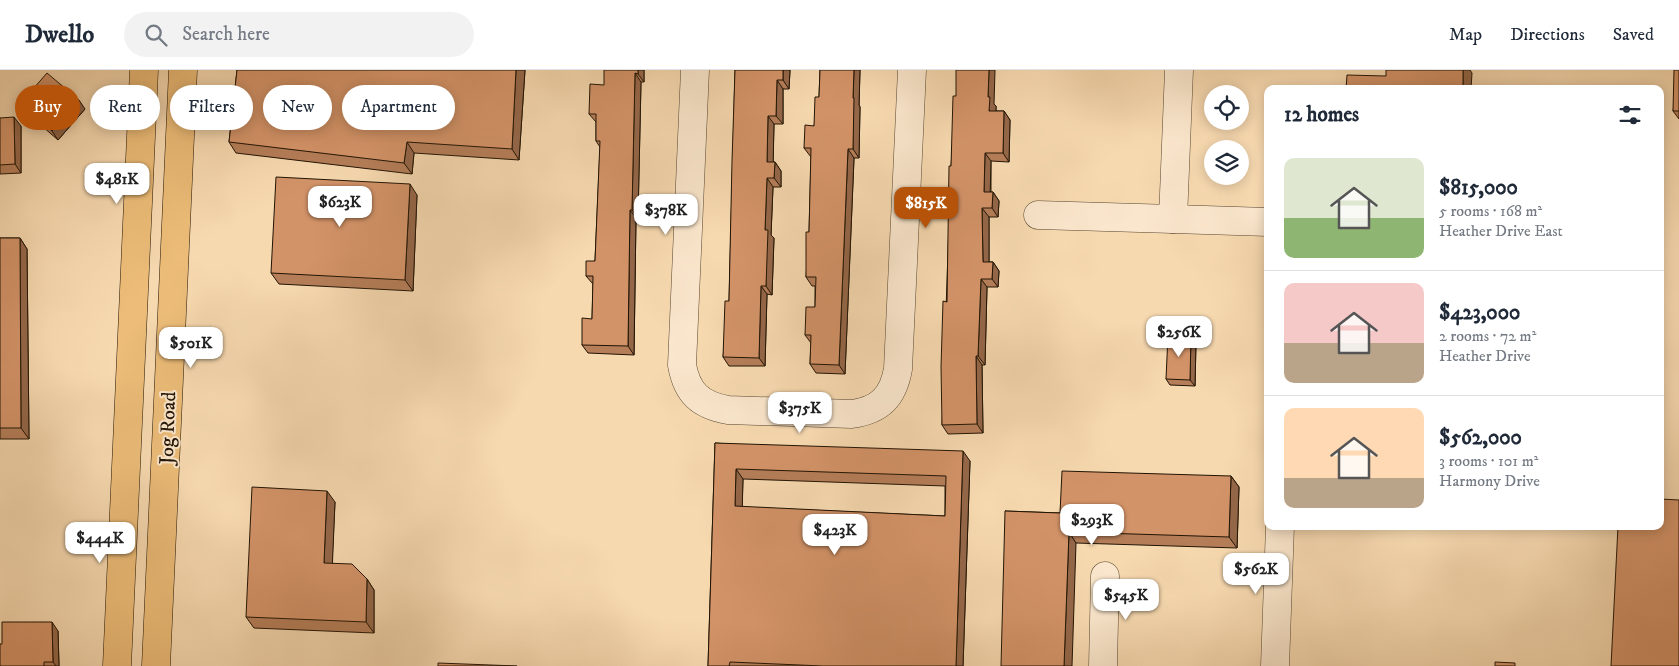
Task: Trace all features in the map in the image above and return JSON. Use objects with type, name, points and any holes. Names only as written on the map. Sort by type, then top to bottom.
[{"type":"main road","name":"Jog Road","points":[[117,666],[144,70]]},
{"type":"main road","name":"Jog Road","points":[[156,666],[183,70]]},
{"type":"street","points":[[695,70],[682,364],[685,378],[691,391],[702,401],[715,408],[852,414],[866,412],[878,405],[889,395],[896,383],[912,70]]},
{"type":"street","points":[[1174,219],[1179,70]]},
{"type":"street","points":[[1038,215],[1264,222]]},
{"type":"street","points":[[1276,666],[1280,530]]},
{"type":"street","points":[[1103,666],[1105,576]]},
{"type":"building","points":[[237,70],[516,70],[512,149],[407,142],[404,163],[229,142],[230,130],[253,130],[253,85],[235,85]]},
{"type":"building","points":[[604,70],[638,70],[638,74],[635,73],[632,210],[630,210],[628,346],[582,345],[582,318],[592,319],[593,276],[586,276],[586,261],[595,261],[600,141],[596,141],[596,114],[589,114],[590,84],[604,85]]},
{"type":"building","points":[[735,70],[783,70],[783,80],[777,80],[776,116],[768,116],[767,162],[775,162],[774,178],[767,178],[765,230],[768,230],[766,286],[761,286],[759,358],[723,357],[725,301],[729,301]]},
{"type":"building","points":[[820,70],[854,70],[853,149],[848,149],[839,365],[810,364],[811,335],[805,335],[806,307],[815,307],[816,277],[806,277],[806,232],[809,232],[811,148],[804,148],[805,125],[814,126],[815,97],[819,97]]},
{"type":"building","points":[[956,70],[989,70],[989,111],[1004,111],[1003,153],[985,153],[984,192],[993,192],[992,208],[982,208],[983,262],[993,262],[992,279],[981,279],[978,356],[976,356],[977,424],[942,425],[943,301],[947,302],[949,166],[951,166],[953,96],[956,96]]},
{"type":"building","points":[[1386,70],[1463,70],[1463,85],[1346,85],[1347,75],[1386,76]]},
{"type":"building","points":[[1674,70],[1679,70],[1679,111],[1673,111]]},
{"type":"building","points":[[47,73],[61,85],[37,85]]},
{"type":"building","points":[[14,117],[15,164],[0,165],[0,118]]},
{"type":"building","points":[[276,177],[410,184],[405,280],[271,273]]},
{"type":"building","points":[[0,238],[20,238],[21,428],[0,428]]},
{"type":"building","points":[[1168,335],[1191,336],[1190,380],[1166,379]]},
{"type":"building","points":[[715,443],[963,451],[956,666],[823,666],[730,662],[729,666],[708,666]],"holes":[[[736,469],[946,476],[945,516],[735,506]]]},
{"type":"building","points":[[1062,471],[1231,476],[1229,537],[1069,532],[1064,666],[1001,666],[1005,511],[1060,513]]},
{"type":"building","points":[[252,487],[327,491],[324,563],[352,564],[367,579],[366,622],[246,617]]},
{"type":"building","points":[[1664,499],[1679,500],[1679,666],[1611,666],[1618,530],[1664,530]]},
{"type":"building","points":[[2,622],[52,622],[53,662],[44,662],[44,666],[0,666]]},
{"type":"building","points":[[1495,662],[1515,663],[1515,666],[1495,666]]},
{"type":"building","points":[[438,663],[517,666],[438,666]]}]
